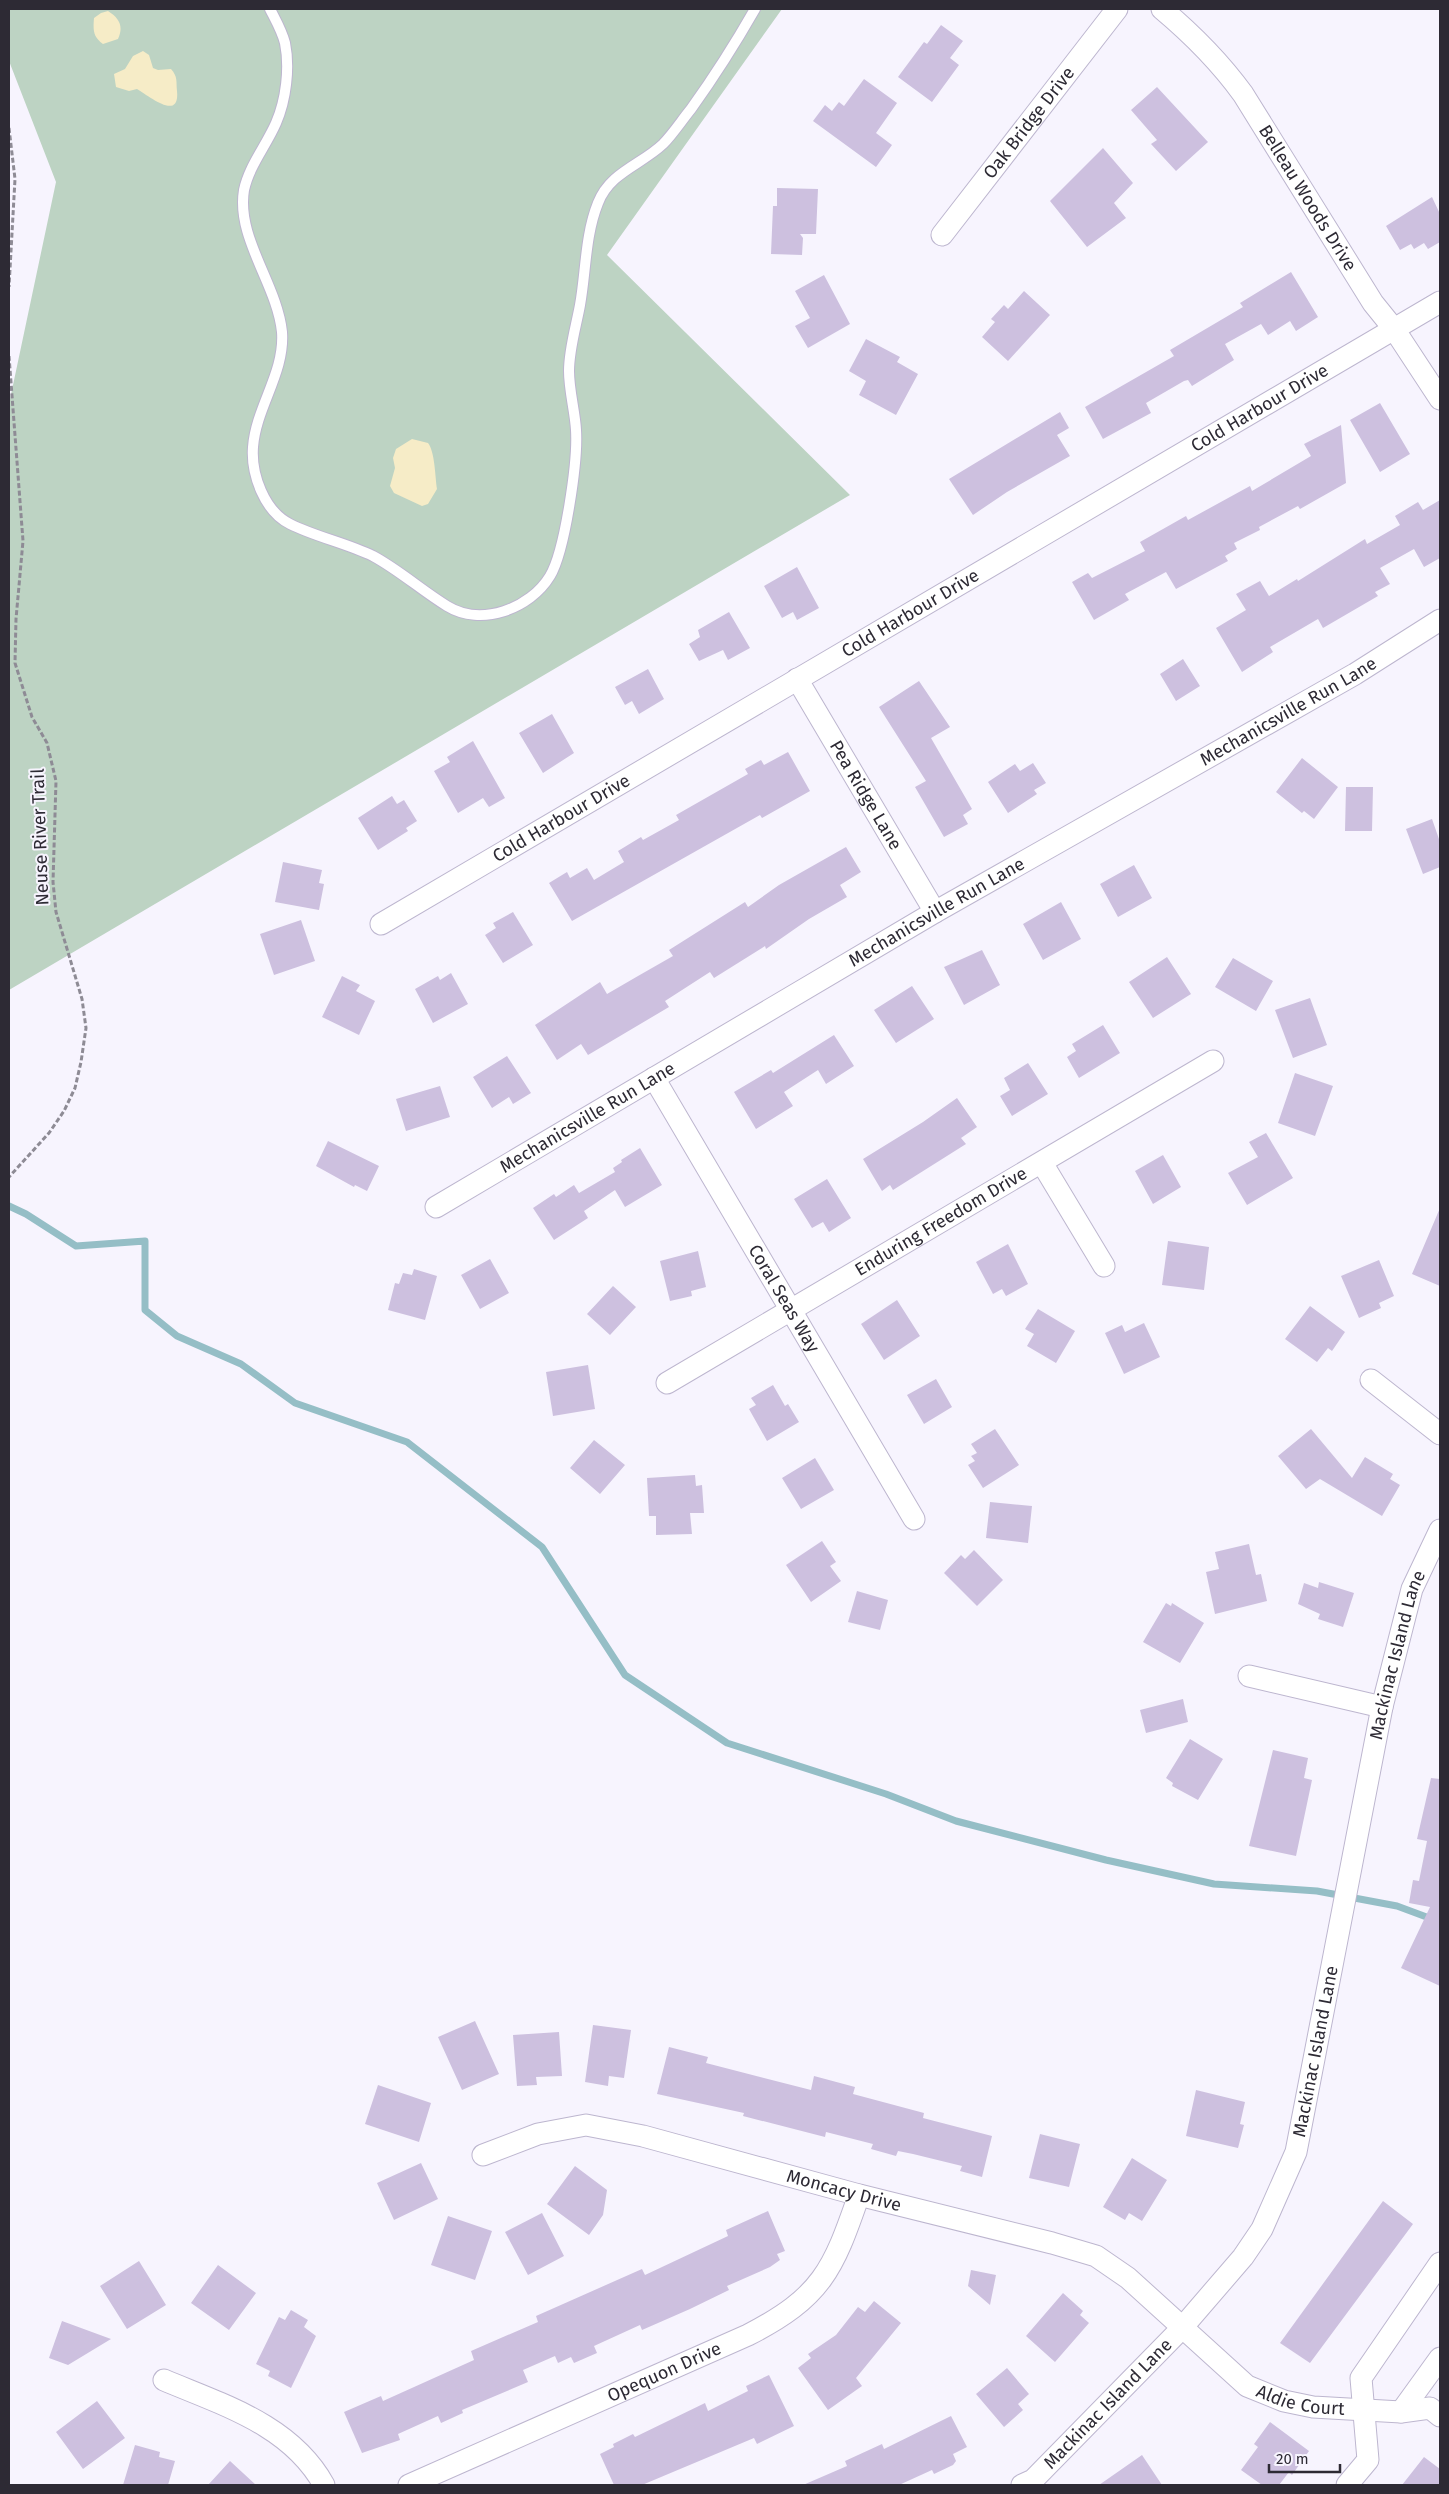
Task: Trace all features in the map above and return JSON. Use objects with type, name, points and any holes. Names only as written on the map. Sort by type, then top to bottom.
[{"type":"street","name":"Oak Bridge Drive","points":[[942,235],[1117,9]]},
{"type":"street","name":"Belleau Woods Drive","points":[[1162,9],[1214,57],[1243,94],[1373,303],[1394,329],[1440,399]]},
{"type":"street","name":"Cold Harbour Drive","points":[[381,924],[1440,302]]},
{"type":"street","name":"Mechanicsville Run Lane","points":[[436,1207],[934,912],[1355,674],[1440,620]]},
{"type":"street","name":"Pea Ridge Lane","points":[[797,679],[934,912]]},
{"type":"street","name":"Enduring Freedom Drive","points":[[667,1383],[1214,1061]]},
{"type":"street","name":"Coral Seas Way","points":[[654,1078],[914,1519]]},
{"type":"street","points":[[1042,1163],[1104,1266]]},
{"type":"street","points":[[1371,1380],[1440,1434]]},
{"type":"street","name":"Mackinac Island Lane","points":[[1030,2483],[1181,2328],[1243,2257],[1262,2228],[1296,2152],[1382,1707],[1412,1589],[1440,1530]]},
{"type":"street","points":[[1248,1676],[1382,1707]]},
{"type":"street","name":"Moncacy Drive","points":[[483,2155],[538,2134],[586,2125],[643,2136],[859,2195],[1052,2243],[1096,2256],[1128,2278],[1181,2328]]},
{"type":"street","name":"Opequon Drive","points":[[409,2485],[748,2334],[788,2312],[808,2296],[833,2263],[842,2246],[859,2195]]},
{"type":"street","points":[[1347,2485],[1368,2460],[1365,2411],[1360,2378],[1440,2263]]},
{"type":"street","name":"Aldie Court","points":[[1181,2328],[1246,2386],[1284,2401],[1365,2411],[1401,2412],[1430,2408],[1440,2416]]},
{"type":"street","points":[[1401,2412],[1440,2358]]},
{"type":"street","points":[[164,2380],[271,2428],[298,2449],[316,2470],[324,2485]]},
{"type":"lane","points":[[270,9],[284,41],[287,69],[284,96],[277,122],[245,186],[242,210],[249,237],[274,298],[282,333],[280,361],[253,443],[252,464],[260,489],[271,507],[287,522],[345,543],[372,556],[400,572],[430,596],[456,611],[481,616],[506,611],[529,599],[546,583],[556,566],[566,524],[576,434],[569,372],[571,344],[580,308],[591,227],[598,201],[614,178],[662,144],[721,67],[755,9]]},
{"type":"path","points":[[9,128],[15,178],[9,287]]},
{"type":"path","name":"Neuse River Trail","points":[[9,356],[23,541],[16,619],[15,663],[32,717],[47,743],[56,781],[53,882],[56,912],[82,999],[86,1028],[75,1088],[64,1111],[49,1133],[9,1177]]},
{"type":"green space","points":[[9,9],[782,9],[607,255],[850,495],[9,990],[9,404],[56,182],[9,61]]},
{"type":"sand","points":[[108,11],[118,20],[121,30],[118,39],[103,44],[94,33],[94,18]]},
{"type":"sand","points":[[143,51],[149,55],[153,68],[158,70],[171,69],[175,74],[177,100],[174,105],[169,106],[156,101],[137,89],[129,91],[116,87],[114,74],[125,69],[133,56]]},
{"type":"sand","points":[[412,439],[428,443],[434,464],[437,489],[428,504],[422,506],[394,493],[390,486],[395,468],[393,458],[396,449]]},
{"type":"building","points":[[941,25],[963,41],[950,58],[959,65],[932,102],[898,77],[924,42],[927,44]]},
{"type":"building","points":[[864,79],[897,103],[876,133],[892,145],[876,167],[813,121],[825,105],[832,111],[839,102],[844,106]]},
{"type":"building","points":[[1157,87],[1208,142],[1176,171],[1151,144],[1157,140],[1131,110]]},
{"type":"building","points":[[1103,148],[1133,183],[1114,203],[1126,218],[1087,247],[1050,201]]},
{"type":"building","points":[[777,188],[818,189],[816,234],[800,234],[803,238],[802,255],[771,254],[773,206],[777,206]]},
{"type":"building","points":[[1432,197],[1440,214],[1440,242],[1428,249],[1424,243],[1414,249],[1411,244],[1400,250],[1386,226]]},
{"type":"building","points":[[1291,272],[1318,317],[1296,331],[1290,321],[1268,335],[1261,324],[1225,344],[1234,360],[1192,386],[1188,380],[1184,381],[1146,403],[1151,413],[1103,439],[1085,407],[1174,356],[1170,350],[1243,307],[1240,303]]},
{"type":"building","points":[[824,275],[850,324],[808,348],[795,326],[810,318],[795,291]]},
{"type":"building","points":[[1024,291],[1050,315],[1008,361],[982,337],[995,322],[991,319],[1004,305],[1008,309]]},
{"type":"building","points":[[866,339],[900,357],[897,362],[918,374],[896,415],[859,395],[866,381],[849,371]]},
{"type":"building","points":[[1380,403],[1410,454],[1380,472],[1350,420]]},
{"type":"building","points":[[1060,412],[1069,428],[1057,435],[1070,456],[1007,492],[973,515],[949,479]]},
{"type":"building","points":[[1341,425],[1346,483],[1300,509],[1298,506],[1259,527],[1260,530],[1234,543],[1237,549],[1225,556],[1228,561],[1176,589],[1166,572],[1125,594],[1129,600],[1094,620],[1072,582],[1088,573],[1092,578],[1145,551],[1140,542],[1186,516],[1188,520],[1250,486],[1252,491],[1311,456],[1304,444]]},
{"type":"building","points":[[1440,500],[1440,558],[1424,567],[1414,549],[1380,568],[1390,584],[1375,592],[1378,596],[1323,628],[1318,619],[1270,647],[1273,652],[1242,672],[1216,628],[1246,610],[1236,594],[1260,581],[1269,596],[1297,579],[1298,581],[1365,539],[1367,544],[1400,525],[1395,516],[1418,502],[1423,510]]},
{"type":"building","points":[[797,567],[819,608],[797,620],[793,612],[782,618],[764,586]]},
{"type":"building","points":[[729,612],[750,648],[728,660],[723,650],[699,661],[689,644],[700,637],[698,630]]},
{"type":"building","points":[[1183,659],[1200,686],[1176,701],[1160,674]]},
{"type":"building","points":[[648,669],[664,699],[639,714],[632,701],[625,705],[615,687]]},
{"type":"building","points":[[919,681],[950,727],[931,738],[972,809],[963,815],[968,824],[944,837],[915,787],[926,781],[879,707]]},
{"type":"building","points":[[552,714],[574,753],[543,773],[519,733]]},
{"type":"building","points":[[473,741],[505,798],[489,807],[483,798],[458,813],[434,771],[450,762],[447,757]]},
{"type":"building","points":[[788,752],[810,791],[762,818],[760,815],[572,921],[549,883],[567,872],[570,878],[587,868],[594,880],[624,862],[618,851],[641,837],[643,840],[679,820],[676,815],[748,774],[745,769],[761,760],[764,765]]},
{"type":"building","points":[[1302,758],[1338,787],[1314,819],[1304,811],[1302,813],[1276,792]]},
{"type":"building","points":[[1033,763],[1046,783],[1034,790],[1037,794],[1008,813],[988,782],[1015,764],[1020,771]]},
{"type":"building","points":[[1346,787],[1373,787],[1372,831],[1345,831]]},
{"type":"building","points":[[392,796],[397,804],[404,800],[417,821],[406,828],[408,831],[378,850],[358,818]]},
{"type":"building","points":[[1432,819],[1440,842],[1440,867],[1423,874],[1406,829]]},
{"type":"building","points":[[846,847],[861,872],[840,885],[847,897],[809,919],[766,949],[765,946],[714,978],[710,972],[665,1001],[669,1007],[588,1055],[581,1044],[557,1060],[535,1025],[600,982],[607,994],[673,956],[669,950],[745,902],[748,907],[779,885]]},
{"type":"building","points":[[283,862],[322,870],[319,883],[324,884],[319,910],[275,902]]},
{"type":"building","points":[[1134,865],[1152,898],[1118,917],[1100,884]]},
{"type":"building","points":[[1061,902],[1081,939],[1043,960],[1023,924]]},
{"type":"building","points":[[513,912],[533,945],[503,963],[485,935],[496,928],[493,923]]},
{"type":"building","points":[[301,920],[315,961],[274,975],[260,934]]},
{"type":"building","points":[[982,950],[1000,985],[964,1005],[944,967]]},
{"type":"building","points":[[1167,957],[1191,994],[1153,1018],[1129,982]]},
{"type":"building","points":[[1233,958],[1273,981],[1256,1011],[1215,987]]},
{"type":"building","points":[[451,973],[468,1004],[433,1023],[415,989],[438,976],[440,980]]},
{"type":"building","points":[[342,976],[360,985],[356,991],[375,1001],[359,1035],[322,1017]]},
{"type":"building","points":[[912,986],[934,1019],[896,1043],[874,1010]]},
{"type":"building","points":[[1310,998],[1327,1045],[1293,1058],[1275,1010]]},
{"type":"building","points":[[1103,1025],[1120,1053],[1079,1078],[1067,1057],[1076,1051],[1072,1044]]},
{"type":"building","points":[[834,1035],[854,1066],[826,1084],[818,1070],[784,1092],[793,1106],[756,1129],[734,1092],[771,1070],[773,1073]]},
{"type":"building","points":[[507,1056],[531,1093],[513,1104],[509,1097],[492,1108],[473,1077]]},
{"type":"building","points":[[1028,1063],[1048,1094],[1012,1116],[1000,1096],[1010,1090],[1004,1078]]},
{"type":"building","points":[[1295,1073],[1333,1086],[1315,1136],[1278,1123]]},
{"type":"building","points":[[440,1086],[450,1117],[406,1131],[396,1099]]},
{"type":"building","points":[[957,1098],[977,1127],[961,1138],[966,1144],[893,1190],[890,1185],[882,1191],[863,1159],[923,1122]]},
{"type":"building","points":[[1266,1133],[1293,1178],[1247,1205],[1228,1173],[1258,1157],[1249,1142]]},
{"type":"building","points":[[328,1141],[379,1166],[367,1191],[355,1185],[354,1187],[316,1166]]},
{"type":"building","points":[[640,1148],[662,1185],[625,1207],[615,1190],[584,1211],[588,1218],[554,1240],[533,1208],[554,1194],[556,1197],[574,1185],[579,1193],[615,1172],[613,1168],[622,1162],[621,1160]]},
{"type":"building","points":[[1163,1155],[1181,1187],[1153,1204],[1135,1171]]},
{"type":"building","points":[[827,1179],[851,1218],[829,1232],[823,1222],[812,1228],[794,1199]]},
{"type":"building","points":[[1440,1208],[1440,1286],[1412,1274]]},
{"type":"building","points":[[1168,1241],[1209,1247],[1204,1290],[1162,1285]]},
{"type":"building","points":[[1008,1244],[1028,1284],[1006,1296],[1002,1289],[993,1294],[976,1262]]},
{"type":"building","points":[[698,1251],[706,1287],[691,1291],[692,1296],[670,1301],[660,1261]]},
{"type":"building","points":[[490,1259],[509,1293],[480,1309],[461,1275]]},
{"type":"building","points":[[1379,1260],[1394,1296],[1379,1303],[1381,1308],[1359,1318],[1341,1276]]},
{"type":"building","points":[[414,1269],[437,1276],[425,1320],[388,1310],[395,1283],[399,1284],[403,1273],[412,1275]]},
{"type":"building","points":[[613,1286],[636,1307],[610,1335],[587,1314]]},
{"type":"building","points":[[897,1300],[920,1336],[884,1360],[861,1324]]},
{"type":"building","points":[[1310,1306],[1345,1332],[1332,1351],[1328,1348],[1317,1362],[1285,1339]]},
{"type":"building","points":[[1038,1309],[1075,1331],[1056,1363],[1027,1346],[1034,1334],[1025,1329]]},
{"type":"building","points":[[1144,1323],[1160,1357],[1124,1374],[1105,1333],[1122,1325],[1125,1332]]},
{"type":"building","points":[[588,1365],[595,1409],[553,1416],[546,1372]]},
{"type":"building","points":[[936,1379],[952,1407],[924,1424],[907,1395]]},
{"type":"building","points":[[773,1385],[785,1406],[788,1404],[799,1422],[767,1441],[749,1409],[756,1405],[751,1398]]},
{"type":"building","points":[[995,1429],[1019,1465],[983,1488],[968,1465],[975,1461],[971,1456],[977,1453],[971,1444]]},
{"type":"building","points":[[1311,1429],[1352,1478],[1365,1457],[1393,1474],[1390,1479],[1400,1485],[1382,1516],[1320,1479],[1306,1489],[1278,1456]]},
{"type":"building","points":[[594,1440],[625,1465],[600,1494],[570,1468]]},
{"type":"building","points":[[815,1458],[834,1490],[801,1509],[782,1478]]},
{"type":"building","points":[[695,1475],[696,1486],[702,1485],[704,1513],[690,1513],[692,1534],[656,1535],[656,1516],[649,1516],[647,1478]]},
{"type":"building","points":[[990,1502],[1032,1506],[1028,1543],[986,1538]]},
{"type":"building","points":[[822,1541],[836,1562],[830,1566],[841,1581],[811,1602],[786,1565]]},
{"type":"building","points":[[1249,1544],[1256,1575],[1261,1574],[1267,1601],[1215,1614],[1206,1572],[1219,1569],[1215,1552]]},
{"type":"building","points":[[974,1550],[1003,1580],[977,1606],[944,1573],[961,1555],[965,1559]]},
{"type":"building","points":[[1319,1582],[1354,1593],[1343,1627],[1318,1619],[1320,1614],[1298,1604],[1304,1583],[1318,1588]]},
{"type":"building","points":[[857,1591],[888,1600],[880,1630],[848,1622]]},
{"type":"building","points":[[1166,1603],[1171,1606],[1172,1603],[1204,1623],[1180,1663],[1143,1642]]},
{"type":"building","points":[[1183,1699],[1188,1722],[1146,1733],[1140,1710]]},
{"type":"building","points":[[1190,1739],[1223,1759],[1198,1800],[1172,1786],[1173,1783],[1166,1778]]},
{"type":"building","points":[[1273,1750],[1308,1758],[1304,1778],[1312,1780],[1296,1856],[1249,1846]]},
{"type":"building","points":[[1431,1778],[1440,1779],[1440,1986],[1401,1968],[1430,1907],[1409,1903],[1413,1880],[1419,1881],[1427,1841],[1417,1839]]},
{"type":"building","points":[[475,2021],[499,2074],[462,2090],[438,2037]]},
{"type":"building","points":[[593,2025],[631,2030],[624,2078],[609,2076],[608,2086],[585,2082]]},
{"type":"building","points":[[559,2032],[562,2076],[536,2077],[537,2085],[517,2086],[513,2035]]},
{"type":"building","points":[[669,2047],[708,2057],[706,2063],[811,2090],[814,2076],[855,2087],[853,2094],[924,2113],[923,2118],[992,2136],[982,2177],[960,2171],[962,2166],[898,2151],[896,2156],[871,2149],[873,2144],[826,2132],[825,2137],[743,2116],[744,2113],[657,2094]]},
{"type":"building","points":[[378,2085],[431,2103],[419,2142],[365,2124]]},
{"type":"building","points":[[1196,2090],[1245,2102],[1240,2124],[1244,2125],[1238,2148],[1186,2136]]},
{"type":"building","points":[[1040,2134],[1080,2144],[1069,2187],[1029,2178]]},
{"type":"building","points":[[1132,2158],[1167,2180],[1142,2221],[1129,2213],[1125,2220],[1103,2207]]},
{"type":"building","points":[[421,2163],[438,2199],[394,2220],[377,2183]]},
{"type":"building","points":[[575,2166],[607,2190],[603,2215],[589,2235],[547,2204]]},
{"type":"building","points":[[1383,2201],[1413,2224],[1310,2363],[1280,2343]]},
{"type":"building","points":[[768,2211],[785,2251],[777,2254],[780,2260],[770,2267],[727,2286],[729,2290],[690,2309],[642,2330],[640,2325],[594,2346],[597,2353],[574,2363],[571,2357],[558,2363],[555,2356],[523,2370],[528,2382],[462,2410],[463,2413],[441,2423],[438,2416],[398,2434],[400,2440],[362,2453],[344,2412],[381,2396],[383,2401],[474,2360],[471,2351],[538,2322],[536,2316],[642,2269],[645,2275],[728,2236],[726,2230]]},
{"type":"building","points":[[542,2213],[564,2256],[528,2275],[505,2232]]},
{"type":"building","points":[[448,2216],[492,2231],[475,2280],[431,2265]]},
{"type":"building","points":[[139,2261],[166,2305],[127,2329],[100,2286]]},
{"type":"building","points":[[218,2265],[256,2293],[229,2330],[191,2303]]},
{"type":"building","points":[[971,2270],[996,2275],[990,2305],[968,2286]]},
{"type":"building","points":[[1063,2293],[1083,2311],[1080,2315],[1089,2323],[1055,2362],[1026,2336]]},
{"type":"building","points":[[874,2301],[901,2323],[856,2378],[862,2386],[828,2410],[798,2368],[811,2358],[808,2354],[836,2335],[858,2307],[865,2312]]},
{"type":"building","points":[[291,2310],[308,2320],[304,2327],[316,2336],[291,2388],[268,2376],[270,2371],[256,2364],[279,2317],[285,2320]]},
{"type":"building","points":[[62,2321],[111,2339],[68,2365],[49,2358]]},
{"type":"building","points":[[1007,2368],[1029,2394],[1018,2404],[1023,2410],[1004,2427],[976,2394]]},
{"type":"building","points":[[769,2375],[794,2426],[757,2444],[754,2438],[642,2485],[614,2485],[600,2454],[614,2447],[613,2444],[633,2434],[635,2437],[705,2403],[708,2411],[748,2391],[746,2386]]},
{"type":"building","points":[[97,2401],[125,2438],[83,2469],[56,2432]]},
{"type":"building","points":[[951,2416],[967,2447],[953,2454],[956,2461],[953,2465],[934,2474],[932,2470],[899,2485],[803,2485],[847,2466],[845,2461],[882,2444],[884,2449]]},
{"type":"building","points":[[1270,2422],[1309,2451],[1292,2475],[1289,2472],[1279,2485],[1262,2485],[1241,2470],[1258,2447],[1254,2444]]},
{"type":"building","points":[[135,2445],[160,2452],[159,2457],[175,2461],[168,2485],[123,2485]]},
{"type":"building","points":[[1142,2455],[1162,2485],[1099,2485]]},
{"type":"building","points":[[1424,2457],[1440,2469],[1440,2485],[1402,2485]]},
{"type":"building","points":[[230,2461],[256,2485],[208,2485]]},
{"type":"waterway","points":[[9,1206],[26,1214],[76,1246],[145,1241],[145,1310],[177,1336],[241,1364],[295,1403],[407,1442],[542,1547],[625,1675],[727,1743],[886,1794],[956,1821],[1106,1860],[1214,1884],[1317,1891],[1397,1906],[1440,1922]]}]
